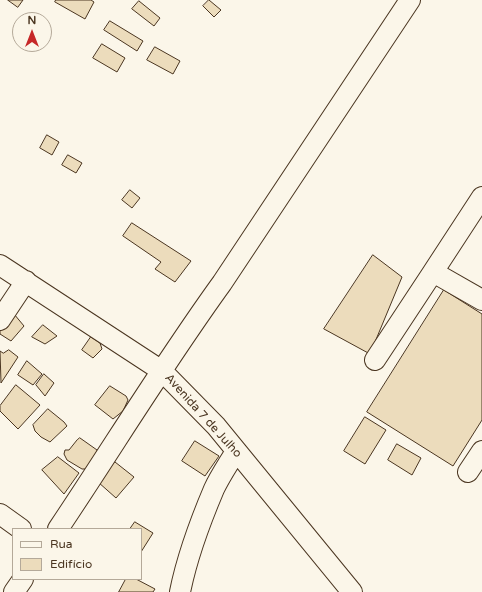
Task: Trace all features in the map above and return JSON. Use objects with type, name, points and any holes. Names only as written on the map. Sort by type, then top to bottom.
[{"type":"street","points":[[59,528],[190,326],[222,283],[403,3]]},
{"type":"street","points":[[375,360],[482,197]]},
{"type":"street","name":"Avenida 7 de Julho","points":[[0,264],[162,371],[216,426],[352,592]]},
{"type":"street","points":[[433,272],[482,300]]},
{"type":"street","points":[[0,320],[26,281]]},
{"type":"street","points":[[180,592],[184,573],[203,517],[215,488],[236,451]]},
{"type":"street","points":[[468,472],[482,451]]},
{"type":"street","points":[[0,514],[20,528]]},
{"type":"street","points":[[14,592],[22,580]]},
{"type":"building","points":[[8,0],[23,0],[18,7]]},
{"type":"building","points":[[56,0],[91,0],[94,2],[85,19],[55,2]]},
{"type":"building","points":[[209,0],[221,10],[214,17],[203,6]]},
{"type":"building","points":[[139,1],[160,18],[154,26],[132,9]]},
{"type":"building","points":[[110,21],[143,41],[137,51],[104,30]]},
{"type":"building","points":[[102,44],[125,58],[117,72],[93,58]]},
{"type":"building","points":[[155,47],[180,61],[173,74],[147,60]]},
{"type":"building","points":[[47,135],[59,142],[52,155],[40,148]]},
{"type":"building","points":[[68,155],[82,163],[76,173],[62,165]]},
{"type":"building","points":[[130,190],[140,198],[132,208],[122,200]]},
{"type":"building","points":[[132,223],[191,261],[175,282],[155,269],[161,262],[123,236]]},
{"type":"building","points":[[373,255],[402,277],[370,354],[324,329]]},
{"type":"building","points":[[444,290],[482,314],[482,420],[453,466],[367,412]]},
{"type":"building","points":[[14,314],[24,326],[11,341],[0,334],[0,328]]},
{"type":"building","points":[[43,325],[57,336],[45,344],[32,337]]},
{"type":"building","points":[[91,337],[100,343],[102,349],[93,358],[82,350]]},
{"type":"building","points":[[9,350],[18,357],[1,383],[0,351],[3,353]]},
{"type":"building","points":[[27,361],[42,374],[33,385],[18,375]]},
{"type":"building","points":[[44,374],[54,383],[45,396],[36,385]]},
{"type":"building","points":[[16,385],[40,405],[18,429],[0,411],[0,406]]},
{"type":"building","points":[[110,386],[126,396],[128,400],[123,411],[113,419],[95,405]]},
{"type":"building","points":[[48,409],[67,426],[50,442],[41,437],[35,431],[33,425]]},
{"type":"building","points":[[365,417],[386,430],[365,464],[344,451]]},
{"type":"building","points":[[80,438],[97,450],[98,457],[89,469],[82,469],[67,460],[64,454],[65,450],[69,450]]},
{"type":"building","points":[[195,441],[219,456],[205,476],[182,461]]},
{"type":"building","points":[[397,444],[421,458],[412,475],[388,460]]},
{"type":"building","points":[[58,457],[79,473],[64,494],[42,470]]},
{"type":"building","points":[[115,462],[134,477],[116,498],[98,482]]},
{"type":"building","points":[[135,522],[153,533],[142,550],[142,528],[131,528]]},
{"type":"building","points":[[125,580],[138,580],[155,589],[153,592],[119,592]]}]
